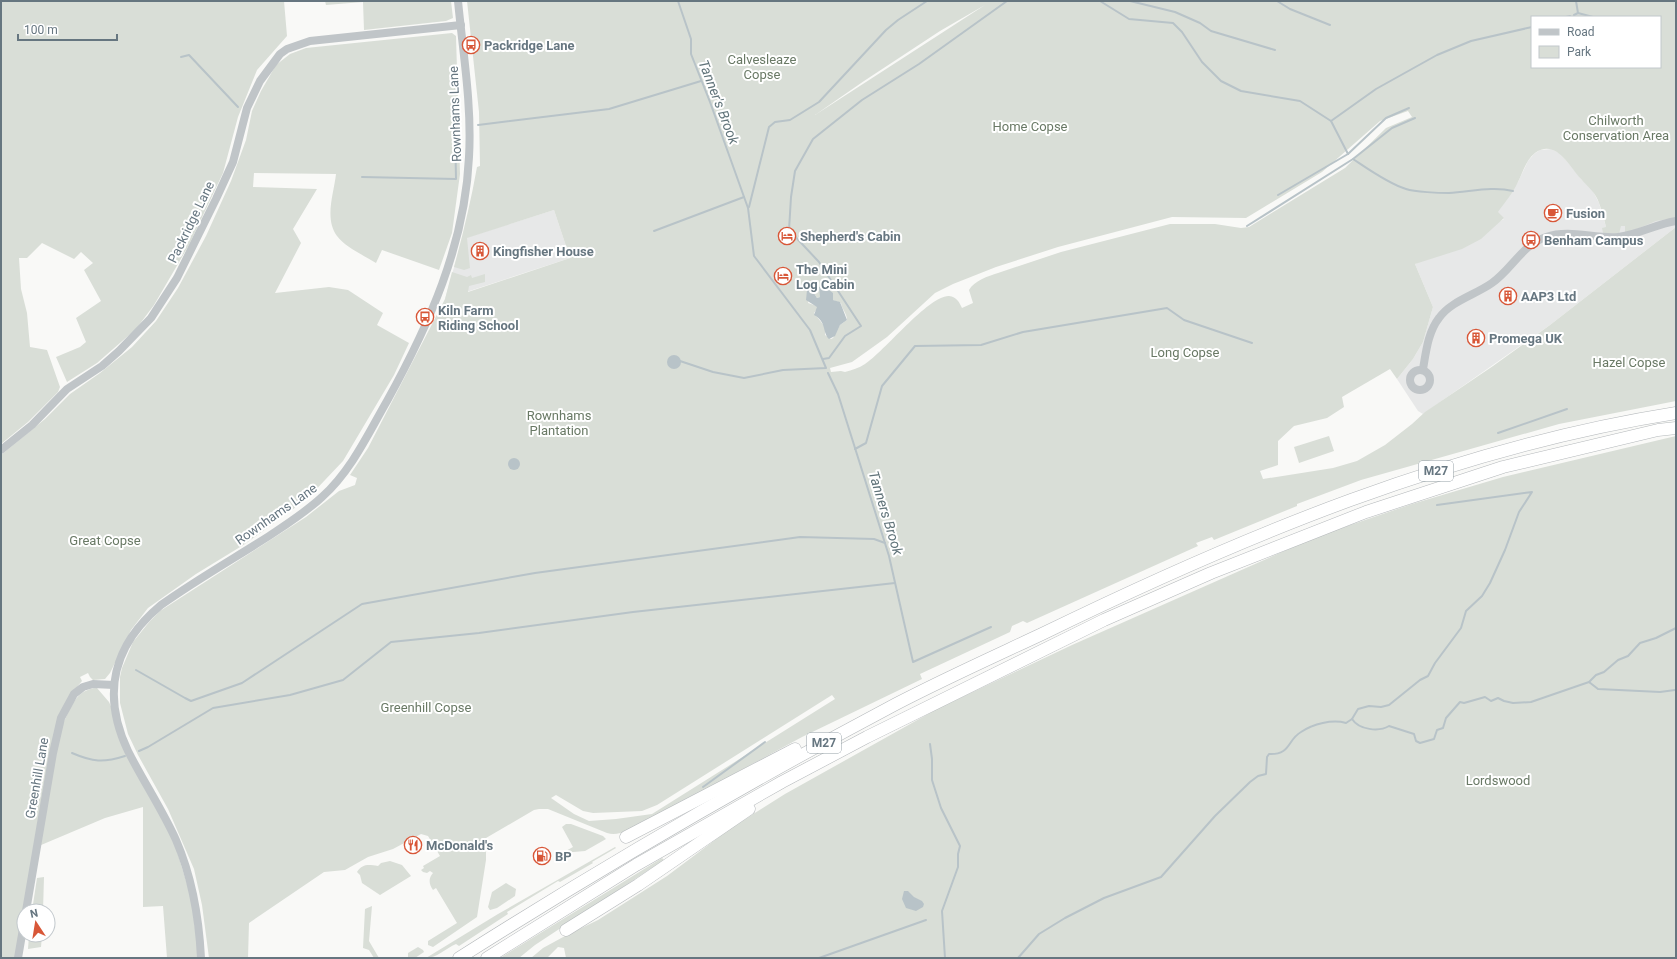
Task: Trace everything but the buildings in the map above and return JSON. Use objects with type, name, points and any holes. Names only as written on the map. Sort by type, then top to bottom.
[{"type":"highway","name":"M27","points":[[626,837],[811,741],[899,702],[1198,561],[1375,490],[1505,450],[1587,430],[1676,413]]},
{"type":"highway","name":"M27","points":[[487,958],[636,866],[782,782],[868,737],[1104,620],[1211,573],[1366,512],[1503,466],[1658,430],[1676,428]]},
{"type":"highway","name":"M27","points":[[459,958],[547,902],[669,830],[764,775],[899,702]]},
{"type":"highway","name":"M27","points":[[566,930],[638,885],[700,843],[760,801],[782,782]]},
{"type":"street","name":"Rownhams Lane","points":[[201,958],[196,908],[182,857],[160,807],[125,743],[115,710],[114,685],[118,665],[125,647],[133,634],[151,613],[185,589],[287,524],[313,505],[331,488],[354,456],[408,362],[425,326],[449,265],[459,229],[466,189],[469,157],[468,89],[458,1]]},
{"type":"street","name":"Packridge Lane","points":[[1,450],[32,426],[67,389],[102,366],[151,318],[177,278],[203,227],[233,162],[252,94],[280,54],[287,49],[310,41],[460,24]]},
{"type":"street","points":[[1423,369],[1432,331],[1439,317],[1449,307],[1492,283],[1510,266],[1526,247],[1537,240],[1564,233],[1617,237],[1634,234],[1656,225],[1676,221]]},
{"type":"street","name":"Greenhill Lane","points":[[27,903],[53,753],[61,718],[74,694],[83,687],[92,684],[114,685]]},
{"type":"street","points":[[18,958],[20,943]]},
{"type":"shaded area","points":[[1551,149],[1561,154],[1582,180],[1592,189],[1599,203],[1606,227],[1676,218],[1676,227],[1550,325],[1423,414],[1418,411],[1397,379],[1413,359],[1423,342],[1433,307],[1415,264],[1504,219],[1497,212],[1518,182],[1528,161],[1540,150]]},
{"type":"shaded area","points":[[554,210],[570,258],[445,299],[462,239]]},
{"type":"shaded area","points":[[824,286],[833,293],[833,300],[840,302],[847,320],[840,325],[835,336],[829,339],[823,324],[814,315],[817,307],[806,300],[807,290],[812,290],[817,298],[820,297],[819,287]]},
{"type":"shaded area","points":[[674,355],[679,357],[681,362],[679,367],[674,369],[669,367],[667,362],[669,357]]},
{"type":"shaded area","points":[[512,458],[516,458],[520,464],[516,470],[512,470],[508,466],[508,462]]},
{"type":"shaded area","points":[[904,891],[908,891],[914,897],[922,901],[924,904],[923,907],[916,911],[906,908],[902,899]]},
{"type":"green space","points":[[1,1],[284,1],[287,36],[257,70],[238,117],[223,173],[189,245],[154,305],[136,329],[97,363],[67,382],[56,357],[80,347],[86,342],[76,318],[101,301],[84,270],[93,263],[81,252],[74,259],[42,243],[27,258],[19,258],[21,289],[27,313],[30,347],[47,350],[60,387],[58,392],[28,422],[1,444]]},
{"type":"green space","points":[[325,1],[451,1],[453,18],[446,21],[364,30],[363,2],[326,5]]},
{"type":"green space","points":[[467,1],[1676,1],[1676,218],[1656,221],[1632,231],[1625,232],[1625,226],[1621,226],[1619,234],[1603,233],[1602,228],[1606,227],[1604,218],[1598,199],[1592,190],[1567,161],[1556,151],[1543,149],[1535,153],[1527,163],[1514,190],[1498,212],[1504,218],[1481,239],[1462,249],[1415,264],[1433,307],[1423,342],[1413,359],[1397,379],[1390,369],[1342,397],[1344,407],[1327,418],[1294,426],[1278,441],[1278,465],[1260,471],[1263,479],[1333,468],[1357,461],[1385,445],[1425,412],[1550,325],[1676,227],[1676,401],[1559,424],[1361,480],[1297,504],[1297,506],[1214,540],[1212,537],[1196,543],[1198,546],[1027,623],[1023,621],[1012,626],[1010,632],[920,674],[922,679],[802,737],[640,825],[624,832],[611,834],[548,809],[534,810],[486,838],[486,860],[477,917],[433,947],[428,945],[428,941],[457,923],[436,888],[433,890],[431,886],[430,879],[433,873],[430,871],[427,873],[423,872],[421,870],[424,868],[423,866],[440,856],[428,836],[421,834],[393,849],[368,857],[345,870],[324,872],[249,923],[248,958],[209,958],[202,905],[194,869],[168,809],[128,734],[120,703],[120,677],[122,668],[133,642],[160,611],[306,517],[339,491],[355,485],[357,478],[350,475],[368,448],[445,299],[452,272],[467,277],[471,275],[472,278],[485,274],[485,282],[469,286],[468,292],[570,258],[554,210],[467,238],[470,268],[464,270],[454,267],[467,217],[477,167],[480,166],[479,112]],"holes":[[[985,5],[815,115],[940,31]],[[1408,111],[1412,117],[1386,128],[1345,168],[1249,227],[1241,228],[1215,224],[1170,224],[1061,252],[990,276],[978,281],[969,290],[973,303],[962,308],[954,297],[949,296],[940,298],[919,314],[865,364],[845,372],[831,372],[830,368],[852,362],[887,337],[935,293],[953,284],[996,267],[1058,247],[1172,217],[1246,218],[1322,172],[1380,121]],[[812,290],[817,298],[820,297],[820,294],[832,295],[833,300],[841,303],[847,320],[840,325],[833,338],[831,339],[825,335],[825,327],[814,313],[818,308],[817,306],[808,303]],[[832,695],[835,699],[652,814],[589,821],[574,814],[551,798],[556,795],[583,811],[593,813],[642,811],[657,805]]]},
{"type":"green space","name":"Great Copse","points":[[452,33],[456,36],[460,174],[452,233],[439,270],[382,250],[376,263],[350,248],[337,236],[333,229],[330,214],[336,174],[254,173],[253,187],[317,189],[293,229],[301,243],[275,293],[329,287],[348,290],[383,313],[377,325],[409,343],[394,375],[343,461],[307,499],[245,544],[196,574],[148,608],[131,630],[110,673],[105,679],[93,680],[88,673],[80,677],[82,681],[71,694],[64,722],[72,704],[84,691],[97,688],[109,702],[175,845],[191,897],[199,958],[167,958],[163,906],[143,907],[143,807],[105,818],[34,848],[24,903],[16,903],[16,943],[18,943],[15,958],[1,958],[1,455],[45,419],[70,394],[100,373],[132,347],[156,321],[178,288],[206,236],[231,181],[246,140],[252,111],[261,91],[276,65],[290,54],[306,48]]},
{"type":"green space","points":[[1329,436],[1334,451],[1299,463],[1294,447]]},
{"type":"green space","name":"Lordswood","points":[[1676,436],[1676,958],[566,958],[564,948],[558,947],[547,958],[531,958],[543,948],[598,920],[667,876],[731,828],[785,794],[937,709],[1072,645],[1318,536],[1412,504],[1503,477]]},
{"type":"green space","points":[[566,824],[571,824],[603,836],[606,839],[585,851],[562,853],[573,847],[562,827]]},
{"type":"green space","points":[[615,847],[616,848],[592,862],[593,863],[560,882],[558,881],[507,912],[508,914],[459,946],[456,944],[438,955],[426,958],[498,914]]},
{"type":"green space","points":[[662,858],[664,860],[535,945],[519,958],[500,958]]},
{"type":"green space","points":[[390,861],[402,865],[411,876],[380,895],[362,883],[360,875],[357,872],[359,869],[366,865],[378,866],[381,863]]},
{"type":"green space","points":[[44,877],[43,903],[33,903],[37,878]]},
{"type":"green space","points":[[506,883],[516,889],[515,896],[497,908],[490,910],[488,907],[492,892]]},
{"type":"green space","points":[[372,906],[369,941],[379,958],[374,958],[369,950],[363,948],[365,909]]},
{"type":"green space","points":[[28,943],[41,943],[41,947],[28,949]]},
{"type":"green space","points":[[418,947],[424,952],[415,958],[408,958],[408,953]]},
{"type":"waterway","name":"Tanners Brook","points":[[678,1],[691,39],[691,54],[748,208],[754,256],[810,330],[826,368],[783,370],[744,378],[713,372],[680,361]]},
{"type":"waterway","points":[[749,207],[769,127],[775,122],[790,120],[819,102],[886,30],[898,20],[927,1]]},
{"type":"waterway","points":[[823,359],[829,358],[845,336],[861,326],[819,262],[789,230],[791,197],[795,171],[813,139],[862,100],[919,64],[1007,1]]},
{"type":"waterway","points":[[1100,1],[1129,19],[1173,23],[1182,32],[1202,62],[1221,81],[1241,91],[1300,101],[1331,121],[1348,154]]},
{"type":"waterway","points":[[1130,1],[1175,12],[1200,23],[1211,31],[1275,50]]},
{"type":"waterway","points":[[1277,1],[1290,9],[1330,25]]},
{"type":"waterway","points":[[1576,1],[1578,13]]},
{"type":"waterway","points":[[1574,15],[1578,13],[1589,16]]},
{"type":"waterway","points":[[1331,121],[1376,89],[1437,55],[1471,41],[1531,27]]},
{"type":"waterway","points":[[181,57],[189,55],[238,107]]},
{"type":"waterway","name":"Tanner's Brook","points":[[478,125],[609,109],[701,81]]},
{"type":"waterway","points":[[1278,195],[1348,154],[1386,118],[1409,108]]},
{"type":"waterway","points":[[1247,226],[1353,159],[1392,128],[1415,118]]},
{"type":"waterway","points":[[362,177],[456,179],[455,128],[459,127]]},
{"type":"waterway","points":[[1353,159],[1386,180],[1399,187],[1410,190],[1449,193],[1489,189],[1513,191]]},
{"type":"waterway","points":[[654,231],[744,197]]},
{"type":"waterway","points":[[855,449],[866,443],[882,386],[915,346],[981,345],[1023,332],[1167,308],[1184,320],[1252,343]]},
{"type":"waterway","name":"Tanners Brook","points":[[828,373],[838,394],[889,556],[913,662],[991,627]]},
{"type":"waterway","points":[[1498,433],[1567,409]]},
{"type":"waterway","points":[[1018,958],[1039,934],[1065,918],[1104,898],[1161,877],[1215,816],[1250,782],[1258,776],[1266,774],[1267,757],[1269,754],[1276,754],[1285,750],[1293,739],[1306,729],[1329,722],[1346,723],[1352,719],[1358,709],[1369,706],[1381,707],[1389,705],[1420,680],[1428,676],[1435,663],[1461,628],[1466,611],[1482,596],[1490,583],[1505,550],[1519,512],[1532,492],[1437,505]]},
{"type":"waterway","points":[[136,670],[191,701],[242,683],[362,604],[535,573],[800,537],[874,539],[885,543]]},
{"type":"waterway","points":[[139,751],[213,708],[290,695],[343,680],[391,642],[479,633],[633,612],[895,583]]},
{"type":"waterway","points":[[1352,719],[1355,723],[1364,728],[1380,729],[1389,726],[1414,734],[1416,741],[1420,743],[1434,739],[1437,730],[1443,728],[1446,718],[1460,702],[1464,703],[1485,697],[1491,701],[1498,698],[1513,703],[1531,702],[1589,682],[1596,675],[1604,672],[1618,660],[1628,656],[1640,643],[1656,638],[1676,628]]},
{"type":"waterway","points":[[1589,682],[1598,689],[1660,692],[1675,690]]},
{"type":"waterway","points":[[703,787],[765,742]]},
{"type":"waterway","name":"Tanners Brook","points":[[930,744],[932,780],[941,808],[960,846],[958,854],[958,867],[942,911],[945,958]]},
{"type":"waterway","points":[[72,753],[92,760],[110,760],[125,756]]},
{"type":"waterway","points":[[819,958],[926,920]]},
{"type":"place","name":"Packridge Lane","points":[[471,45]]},
{"type":"place","name":"Fusion","points":[[1553,213]]},
{"type":"place","name":"Shepherd's Cabin","points":[[787,236]]},
{"type":"place","name":"Benham Campus","points":[[1531,240]]},
{"type":"place","name":"Kingfisher House","points":[[480,251]]},
{"type":"place","name":"The Mini Log Cabin","points":[[783,276]]},
{"type":"place","name":"AAP3 Ltd","points":[[1508,296]]},
{"type":"place","name":"Kiln Farm Riding School","points":[[425,317]]},
{"type":"place","name":"Promega UK","points":[[1476,338]]},
{"type":"place","name":"McDonald's","points":[[413,845]]},
{"type":"place","name":"BP","points":[[542,856]]},
{"type":"park label","name":"Calvesleaze Copse","points":[[762,66]]},
{"type":"park label","name":"Home Copse","points":[[1030,126]]},
{"type":"park label","name":"Chilworth Conservation Area","points":[[1616,128]]},
{"type":"park label","name":"Long Copse","points":[[1185,352]]},
{"type":"park label","name":"Hazel Copse","points":[[1629,362]]},
{"type":"park label","name":"Rownhams Plantation","points":[[559,422]]},
{"type":"park label","name":"Greenhill Copse","points":[[426,707]]}]
